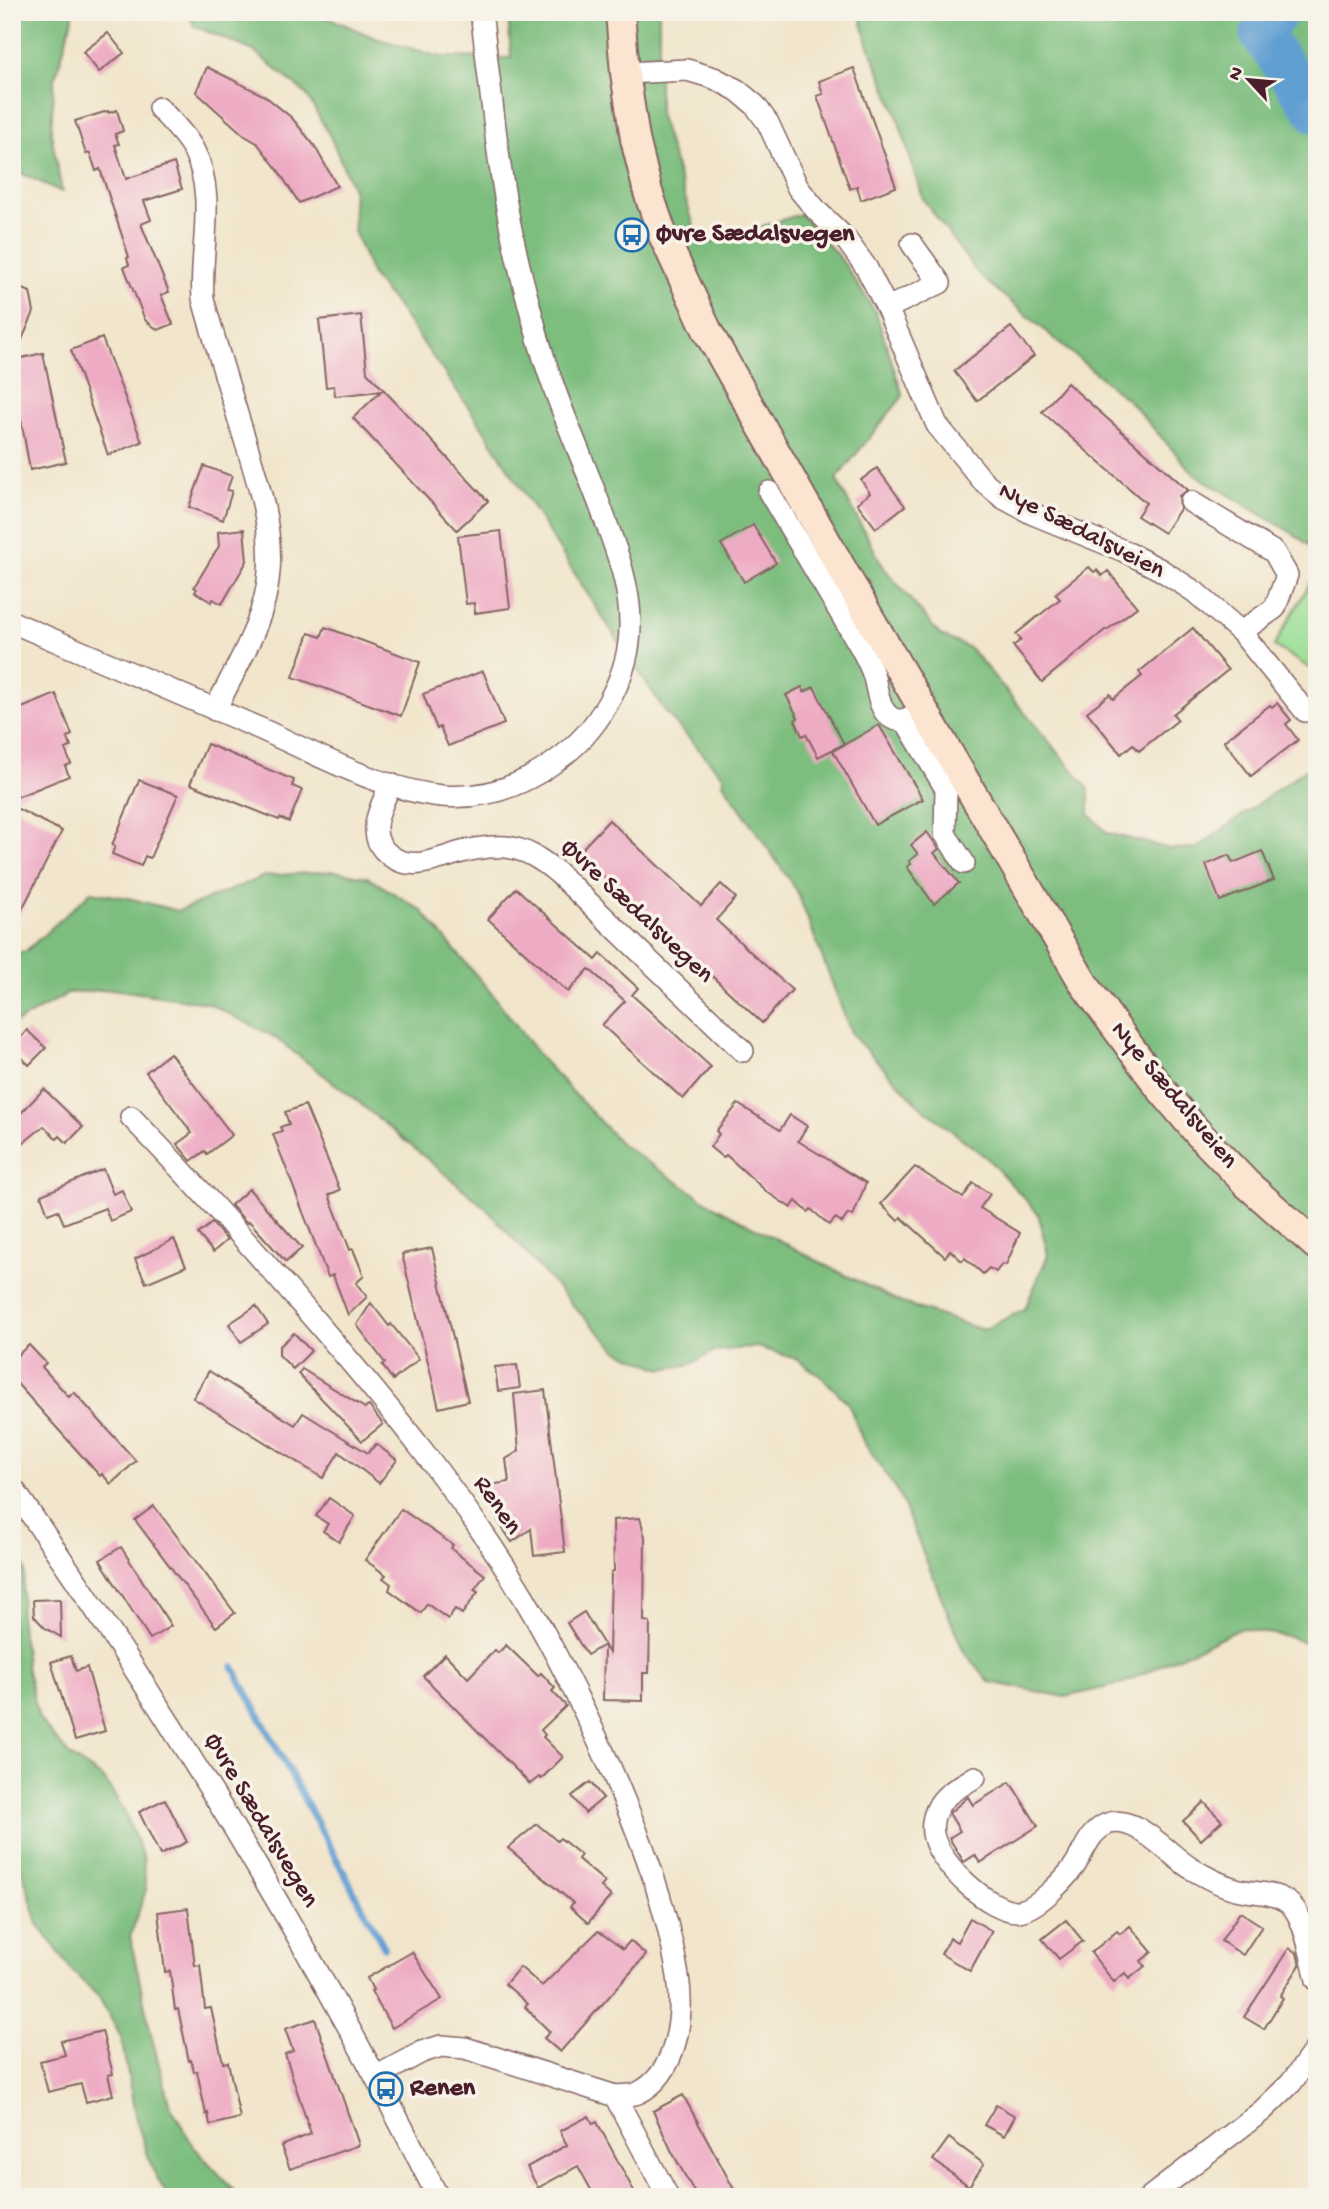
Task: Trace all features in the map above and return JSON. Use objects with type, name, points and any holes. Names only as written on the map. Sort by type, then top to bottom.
[{"type":"main road","name":"Nye Sædalsveien","points":[[620,12],[625,73],[635,139],[648,192],[662,233],[714,344],[915,715],[1084,984],[1122,1039],[1198,1133],[1247,1184],[1317,1246]]},
{"type":"street","points":[[12,622],[390,784],[442,796],[468,796],[521,784],[548,768],[589,731],[606,706],[627,653],[630,625],[627,593],[616,549],[540,346],[513,237],[481,12]]},
{"type":"street","name":"Nye Sædalsveien","points":[[625,73],[687,70],[714,78],[737,90],[755,105],[768,122],[798,188],[844,237],[866,267],[887,308],[937,425],[983,481],[1003,498],[1023,509],[1124,551],[1195,592],[1241,632],[1305,711]]},
{"type":"street","points":[[159,108],[194,150],[202,176],[206,207],[201,274],[203,299],[262,495],[268,535],[270,572],[263,603],[248,643],[215,710]]},
{"type":"street","points":[[887,308],[940,283],[912,244]]},
{"type":"street","name":"Nye Sædalsveien","points":[[769,492],[861,648],[873,672],[882,707],[889,716],[897,720],[915,715],[946,789],[945,834],[964,863]]},
{"type":"street","points":[[1191,502],[1274,552],[1287,575],[1275,608],[1241,632]]},
{"type":"street","name":"Øvre Sædalsvegen","points":[[390,784],[378,814],[376,831],[380,845],[389,855],[400,862],[415,865],[430,863],[460,852],[505,847],[521,850],[540,859],[558,873],[744,1051]]},
{"type":"street","name":"Renen","points":[[131,1117],[246,1241],[354,1365],[424,1452],[523,1596],[588,1719],[643,1841],[663,1905],[682,1999],[678,2034],[665,2065],[652,2083],[636,2094],[615,2096]]},
{"type":"street","name":"Øvre Sædalsvegen","points":[[12,1487],[118,1644],[311,1957],[377,2076],[438,2197]]},
{"type":"street","points":[[975,1777],[938,1806],[933,1823],[934,1838],[942,1857],[975,1891],[990,1902],[1004,1909],[1020,1911],[1031,1907],[1050,1892],[1074,1866],[1099,1828],[1110,1823],[1123,1822],[1137,1827],[1208,1879],[1237,1889],[1282,1898],[1293,1906],[1300,1920],[1317,1980]]},
{"type":"street","points":[[377,2076],[422,2052],[442,2046],[465,2048],[615,2096],[668,2197]]},
{"type":"street","points":[[1150,2197],[1262,2111],[1292,2083],[1317,2047]]},
{"type":"green space","points":[[12,12],[74,12],[54,83],[51,133],[62,192],[12,169]]},
{"type":"green space","points":[[188,12],[316,12],[375,38],[441,57],[511,58],[508,12],[659,12],[659,113],[700,246],[801,214],[841,259],[876,313],[903,396],[836,479],[884,568],[940,635],[970,648],[1089,789],[1089,814],[1107,833],[1170,849],[1197,848],[1317,761],[1317,1647],[1293,1638],[1241,1628],[1121,1684],[1065,1697],[989,1682],[963,1650],[899,1494],[863,1441],[848,1403],[823,1378],[797,1359],[757,1347],[714,1351],[691,1364],[662,1369],[618,1351],[578,1311],[486,1208],[351,1096],[273,1036],[208,1003],[112,989],[69,993],[12,1025],[12,954],[26,951],[91,892],[178,911],[265,876],[335,871],[367,877],[421,910],[493,995],[541,1058],[622,1145],[712,1205],[902,1303],[983,1330],[1025,1309],[1048,1255],[1038,1213],[987,1158],[920,1106],[852,1035],[797,891],[723,783],[724,777],[667,714],[481,425],[397,306],[372,276],[354,230],[353,189],[330,136],[306,94],[254,51],[194,26]]},
{"type":"green space","points":[[859,12],[1317,12],[1317,551],[1194,474],[1130,402],[979,275],[923,199],[895,109],[867,41]]},
{"type":"green space","points":[[1312,580],[1317,583],[1316,672],[1274,646]]},
{"type":"green space","points":[[12,1532],[18,1540],[25,1571],[20,1615],[27,1671],[39,1719],[70,1756],[104,1779],[122,1807],[143,1856],[146,1890],[130,1937],[169,2103],[193,2146],[240,2197],[168,2197],[153,2170],[136,2120],[121,2037],[99,1997],[73,1972],[38,1924],[12,1836]]},
{"type":"building","points":[[108,33],[124,53],[99,72],[83,52]]},
{"type":"building","points":[[207,67],[265,96],[292,118],[314,145],[337,186],[299,203],[257,143],[245,136],[196,92]]},
{"type":"building","points":[[854,68],[896,187],[861,200],[857,186],[850,189],[817,96],[823,94],[819,81]]},
{"type":"building","points":[[117,110],[123,131],[115,134],[119,144],[115,145],[126,179],[174,163],[182,189],[144,201],[151,220],[141,224],[169,292],[161,295],[173,324],[158,330],[145,320],[124,267],[129,265],[129,257],[100,169],[96,171],[90,153],[86,154],[75,121]]},
{"type":"building","points":[[12,284],[30,292],[34,312],[13,360],[43,353],[66,462],[30,470],[12,368]]},
{"type":"building","points":[[361,315],[367,372],[488,501],[457,530],[353,418],[381,391],[335,396],[334,386],[326,387],[319,320]]},
{"type":"building","points":[[1011,327],[1034,356],[977,401],[954,371]]},
{"type":"building","points":[[102,338],[142,442],[108,455],[71,350]]},
{"type":"building","points":[[1067,383],[1188,490],[1179,496],[1180,509],[1164,533],[1137,516],[1146,503],[1042,412]]},
{"type":"building","points":[[204,466],[232,476],[227,490],[232,491],[223,520],[189,507]]},
{"type":"building","points":[[877,468],[905,506],[876,528],[857,503],[870,493],[861,480]]},
{"type":"building","points":[[753,525],[776,563],[744,582],[721,544]]},
{"type":"building","points":[[244,529],[247,561],[222,604],[213,599],[211,602],[195,592],[197,589],[194,587],[219,546],[218,532]]},
{"type":"building","points":[[501,531],[510,608],[475,613],[474,603],[466,604],[458,536]]},
{"type":"building","points":[[1089,567],[1102,576],[1108,571],[1137,607],[1042,682],[1013,646],[1021,640],[1016,634],[1060,599],[1055,594]]},
{"type":"building","points":[[325,627],[420,662],[401,716],[293,677],[309,633],[321,637]]},
{"type":"building","points":[[1193,628],[1228,670],[1173,714],[1178,720],[1139,751],[1133,744],[1121,754],[1087,712],[1110,694],[1113,699],[1142,676],[1139,672]]},
{"type":"building","points":[[483,671],[504,724],[448,746],[440,727],[437,729],[423,694]]},
{"type":"building","points":[[802,687],[804,692],[814,687],[844,744],[818,757],[806,734],[802,736],[795,720],[798,718],[786,695]]},
{"type":"building","points":[[56,694],[72,735],[67,737],[71,747],[65,749],[71,764],[65,766],[69,776],[12,799],[12,712]]},
{"type":"building","points":[[1277,703],[1291,720],[1286,724],[1298,740],[1251,776],[1224,741],[1270,705],[1272,707]]},
{"type":"building","points":[[879,725],[923,799],[875,825],[833,751]]},
{"type":"building","points":[[207,744],[294,780],[292,786],[302,790],[289,822],[190,784]]},
{"type":"building","points":[[139,780],[178,795],[150,858],[145,856],[141,866],[112,854],[115,846],[112,845]]},
{"type":"building","points":[[12,806],[62,831],[12,929]]},
{"type":"building","points":[[609,820],[701,906],[721,884],[736,898],[716,920],[792,990],[762,1023],[686,952],[680,958],[655,935],[660,929],[578,853]]},
{"type":"building","points":[[927,832],[939,849],[934,853],[959,883],[934,904],[907,867],[911,864],[909,861],[918,854],[911,845]]},
{"type":"building","points":[[1262,851],[1274,880],[1220,901],[1206,865],[1229,855],[1233,863]]},
{"type":"building","points":[[516,888],[596,960],[601,954],[638,988],[632,995],[711,1067],[683,1099],[602,1025],[625,1001],[589,969],[568,992],[488,919]]},
{"type":"building","points":[[27,1030],[46,1048],[29,1065],[12,1048]]},
{"type":"building","points":[[170,1053],[232,1135],[207,1154],[205,1151],[191,1161],[177,1144],[192,1133],[146,1072]]},
{"type":"building","points":[[44,1089],[83,1127],[67,1143],[60,1136],[57,1139],[44,1126],[12,1152],[12,1103],[22,1112]]},
{"type":"building","points":[[738,1104],[780,1130],[790,1115],[807,1126],[798,1141],[866,1183],[853,1216],[848,1214],[842,1223],[836,1218],[829,1225],[811,1209],[808,1212],[796,1201],[791,1208],[767,1192],[726,1155],[723,1158],[710,1147],[719,1134],[716,1131]]},
{"type":"building","points":[[305,1105],[340,1190],[329,1195],[350,1250],[353,1249],[364,1276],[356,1283],[367,1297],[348,1315],[333,1275],[328,1277],[273,1134],[282,1131],[280,1127],[289,1124],[285,1112]]},
{"type":"building","points":[[915,1167],[963,1198],[973,1183],[990,1194],[980,1208],[1020,1233],[1006,1265],[1002,1264],[996,1272],[989,1268],[983,1274],[965,1258],[962,1261],[950,1250],[945,1257],[901,1217],[898,1221],[881,1204]]},
{"type":"building","points":[[103,1169],[113,1194],[122,1190],[131,1212],[110,1221],[105,1208],[64,1224],[58,1210],[48,1214],[41,1195]]},
{"type":"building","points":[[249,1189],[302,1248],[286,1262],[231,1205]]},
{"type":"building","points":[[212,1223],[227,1240],[213,1252],[198,1234]]},
{"type":"building","points":[[174,1239],[186,1266],[146,1283],[135,1259]]},
{"type":"building","points":[[432,1248],[468,1401],[439,1408],[402,1254]]},
{"type":"building","points":[[371,1303],[419,1359],[393,1380],[382,1365],[385,1363],[357,1325]]},
{"type":"building","points":[[256,1306],[268,1324],[241,1342],[229,1324]]},
{"type":"building","points":[[294,1333],[311,1351],[293,1369],[279,1355],[279,1347]]},
{"type":"building","points":[[29,1345],[46,1363],[42,1367],[69,1397],[74,1392],[136,1461],[111,1484],[102,1474],[100,1476],[12,1378],[12,1360]]},
{"type":"building","points":[[517,1365],[520,1388],[498,1391],[495,1367]]},
{"type":"building","points":[[302,1369],[365,1408],[369,1406],[383,1424],[362,1441],[298,1374]]},
{"type":"building","points":[[209,1371],[295,1425],[303,1413],[368,1453],[376,1444],[397,1460],[379,1483],[339,1452],[323,1478],[193,1398]]},
{"type":"building","points":[[545,1390],[565,1552],[534,1556],[531,1529],[512,1542],[498,1521],[505,1517],[484,1486],[509,1482],[506,1459],[519,1451],[514,1394]]},
{"type":"building","points":[[329,1498],[355,1516],[339,1542],[323,1531],[328,1524],[316,1516]]},
{"type":"building","points":[[154,1506],[235,1613],[216,1627],[135,1520]]},
{"type":"building","points":[[401,1509],[453,1545],[451,1548],[455,1552],[485,1575],[474,1590],[478,1592],[462,1614],[455,1609],[448,1619],[427,1604],[421,1613],[389,1590],[391,1584],[383,1578],[386,1575],[365,1560]]},
{"type":"building","points":[[640,1518],[645,1537],[644,1621],[650,1622],[649,1673],[643,1673],[643,1701],[603,1700],[604,1645],[587,1655],[567,1623],[584,1612],[609,1653],[611,1572],[614,1571],[613,1520]]},
{"type":"building","points":[[121,1547],[171,1626],[150,1639],[100,1560]]},
{"type":"building","points":[[60,1599],[61,1637],[45,1628],[34,1616],[33,1600]]},
{"type":"building","points":[[506,1645],[538,1676],[541,1673],[555,1688],[552,1691],[566,1706],[541,1730],[545,1735],[543,1737],[563,1757],[541,1779],[539,1777],[530,1784],[423,1676],[445,1654],[468,1678],[495,1650],[498,1653]]},
{"type":"building","points":[[71,1656],[76,1671],[87,1667],[105,1731],[75,1740],[51,1662]]},
{"type":"building","points":[[590,1782],[603,1798],[585,1813],[572,1796]]},
{"type":"building","points":[[1010,1782],[1038,1826],[980,1863],[975,1855],[964,1862],[949,1838],[960,1831],[949,1813],[968,1797],[973,1805]]},
{"type":"building","points":[[165,1799],[187,1842],[160,1855],[139,1812]]},
{"type":"building","points":[[1204,1802],[1222,1821],[1201,1840],[1183,1821]]},
{"type":"building","points":[[537,1824],[557,1841],[560,1838],[581,1855],[578,1859],[605,1882],[601,1887],[611,1896],[588,1923],[570,1907],[573,1903],[508,1848]]},
{"type":"building","points":[[188,1908],[195,1966],[200,1965],[205,2009],[211,2008],[223,2063],[228,2062],[240,2118],[210,2125],[197,2071],[194,2072],[191,2060],[189,2061],[178,2009],[175,2010],[170,1971],[165,1972],[158,1912]]},
{"type":"building","points":[[1240,1912],[1262,1926],[1243,1955],[1221,1941]]},
{"type":"building","points":[[970,1918],[992,1931],[970,1971],[941,1954],[950,1938],[957,1942]]},
{"type":"building","points":[[1066,1920],[1083,1941],[1059,1959],[1042,1939]]},
{"type":"building","points":[[1130,1926],[1152,1952],[1141,1961],[1145,1966],[1129,1979],[1125,1973],[1114,1982],[1091,1953],[1117,1931],[1120,1934]]},
{"type":"building","points":[[598,1931],[623,1949],[630,1941],[646,1955],[560,2052],[544,2038],[550,2032],[525,2007],[528,2004],[505,1984],[520,1967],[542,1986]]},
{"type":"building","points":[[1289,1948],[1297,1953],[1300,1965],[1280,1996],[1283,1998],[1264,2029],[1244,2017]]},
{"type":"building","points":[[412,1952],[442,1999],[392,2028],[371,1991],[373,1990],[367,1978]]},
{"type":"building","points":[[315,2019],[359,2145],[290,2169],[281,2146],[311,2134],[285,2054],[293,2051],[285,2029]]},
{"type":"building","points":[[102,2031],[113,2074],[108,2075],[113,2095],[86,2102],[81,2084],[48,2092],[40,2061],[65,2055],[61,2041]]},
{"type":"building","points":[[683,2095],[738,2197],[697,2197],[672,2152],[653,2111]]},
{"type":"building","points":[[996,2105],[1015,2116],[1004,2136],[984,2125]]},
{"type":"building","points":[[589,2116],[593,2124],[597,2122],[637,2197],[595,2197],[578,2166],[538,2188],[527,2167],[567,2145],[560,2131]]},
{"type":"building","points":[[949,2138],[984,2164],[969,2186],[933,2160]]},
{"type":"waterway","points":[[1278,12],[1261,34],[1317,113]]},
{"type":"waterway","points":[[233,1667],[384,1947]]},
{"type":"place","name":"Øvre Sædalsvegen","points":[[632,235]]},
{"type":"place","name":"Renen","points":[[386,2089]]}]
